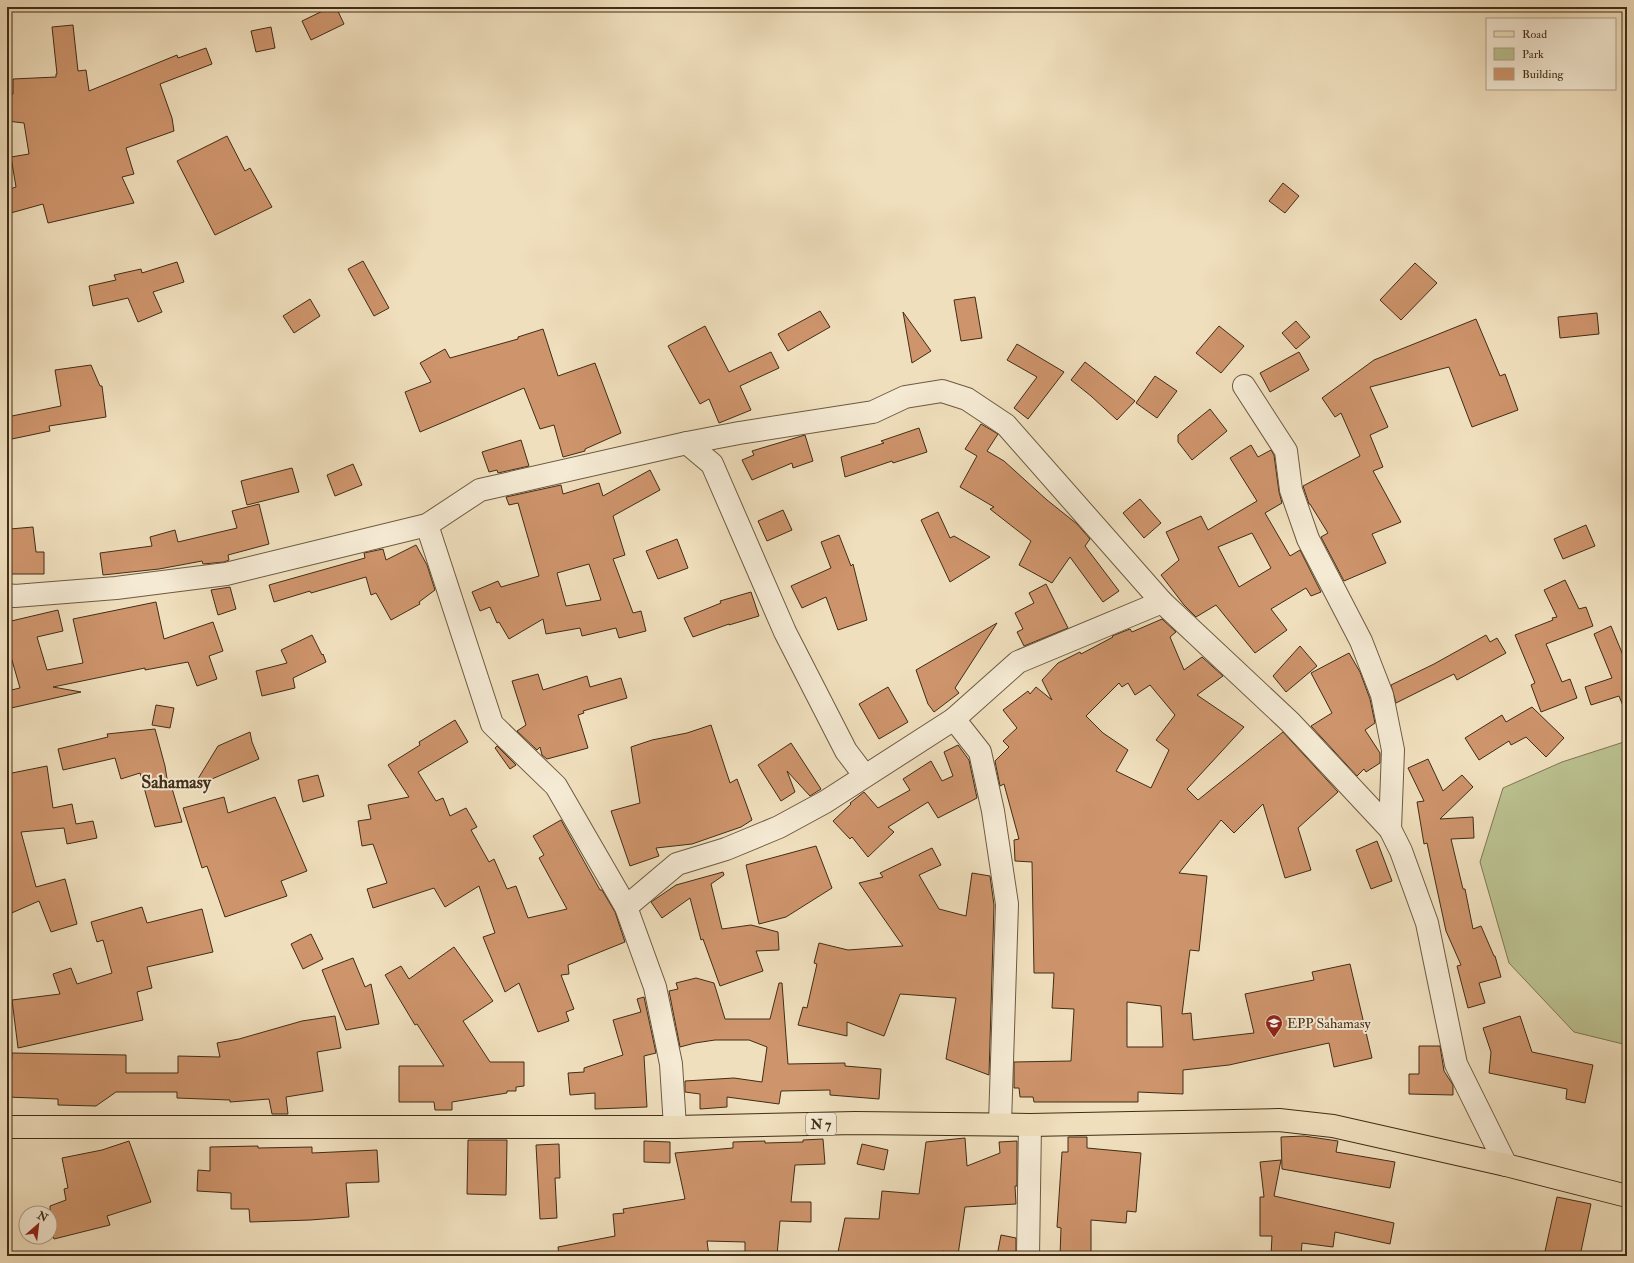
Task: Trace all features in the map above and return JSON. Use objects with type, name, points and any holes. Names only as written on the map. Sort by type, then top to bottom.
[{"type":"main road","name":"N 7","points":[[7,1127],[675,1128],[855,1123],[1030,1125],[1279,1120],[1333,1126],[1506,1165],[1627,1196]]},
{"type":"street","points":[[1244,386],[1286,451],[1292,490],[1308,539],[1361,640],[1382,695],[1393,750],[1390,829]]},
{"type":"street","points":[[7,595],[15,596],[116,588],[226,574],[427,525],[480,490],[687,443],[739,433],[873,412],[905,397],[942,391],[967,399],[1006,425],[1162,602],[1290,722],[1390,829],[1401,850],[1427,923],[1456,1064],[1506,1165]]},
{"type":"street","points":[[687,443],[712,464],[785,632],[846,751],[865,776]]},
{"type":"street","points":[[427,525],[492,724],[556,786],[626,907],[655,987],[671,1064],[675,1128]]},
{"type":"street","points":[[626,907],[677,864],[726,849],[779,827],[825,802],[954,719],[1018,662],[1162,602]]},
{"type":"street","points":[[954,719],[980,752],[993,811],[1007,904],[1000,1124]]},
{"type":"street","points":[[1028,1256],[1030,1125]]},
{"type":"green space","points":[[1627,741],[1627,1045],[1574,1032],[1509,963],[1480,862],[1503,788],[1562,762]]},
{"type":"building","points":[[331,7],[336,7],[344,24],[311,40],[302,21]]},
{"type":"building","points":[[73,25],[78,71],[86,70],[89,91],[177,55],[178,58],[206,48],[212,64],[160,84],[172,118],[174,131],[126,148],[134,174],[122,177],[134,203],[48,223],[43,204],[7,214],[7,190],[16,187],[11,157],[29,154],[24,123],[7,121],[7,93],[13,94],[13,79],[56,77],[57,74],[52,27]]},
{"type":"building","points":[[271,27],[275,48],[256,52],[251,31]]},
{"type":"building","points":[[227,136],[245,171],[250,168],[272,207],[215,235],[177,161]]},
{"type":"building","points":[[1283,183],[1299,196],[1285,213],[1269,201]]},
{"type":"building","points":[[363,261],[389,308],[374,316],[348,269]]},
{"type":"building","points":[[177,262],[184,282],[153,292],[162,312],[138,322],[128,298],[93,306],[89,286],[116,280],[114,275],[141,269],[142,273]]},
{"type":"building","points":[[1415,263],[1437,283],[1401,320],[1380,300]]},
{"type":"building","points":[[975,297],[982,338],[961,341],[954,300]]},
{"type":"building","points":[[310,299],[320,316],[294,333],[283,316]]},
{"type":"building","points":[[820,311],[830,327],[788,351],[778,334]]},
{"type":"building","points":[[903,312],[931,351],[912,363]]},
{"type":"building","points":[[1597,313],[1599,334],[1560,338],[1558,317]]},
{"type":"building","points":[[1476,319],[1500,376],[1505,374],[1518,410],[1472,427],[1449,367],[1370,387],[1388,427],[1370,435],[1383,467],[1373,471],[1401,522],[1372,534],[1386,563],[1344,581],[1321,537],[1328,533],[1309,504],[1303,486],[1360,456],[1341,413],[1335,417],[1322,398],[1374,360]]},
{"type":"building","points":[[1296,321],[1310,337],[1296,349],[1282,333]]},
{"type":"building","points":[[705,326],[729,372],[771,352],[779,368],[740,386],[751,410],[719,423],[709,399],[700,404],[668,346]]},
{"type":"building","points":[[1219,326],[1244,346],[1221,373],[1196,353]]},
{"type":"building","points":[[543,329],[558,376],[595,363],[621,433],[585,449],[585,451],[563,457],[554,425],[540,429],[524,388],[420,432],[405,392],[431,382],[420,363],[445,349],[450,358],[518,339],[518,337]]},
{"type":"building","points":[[1017,344],[1064,372],[1028,419],[1014,408],[1037,377],[1007,360]]},
{"type":"building","points":[[1299,352],[1309,370],[1270,392],[1260,373]]},
{"type":"building","points":[[1085,362],[1135,401],[1117,420],[1071,380]]},
{"type":"building","points":[[91,365],[100,386],[102,386],[106,417],[49,426],[50,431],[7,440],[7,417],[61,406],[55,370]]},
{"type":"building","points":[[1155,376],[1177,391],[1157,418],[1136,403]]},
{"type":"building","points":[[1210,409],[1227,431],[1192,460],[1178,442],[1178,435]]},
{"type":"building","points":[[981,424],[998,434],[987,451],[1004,461],[1047,500],[1077,524],[1090,539],[1085,546],[1119,591],[1103,602],[1070,557],[1052,583],[1019,565],[1031,541],[990,509],[994,507],[960,487],[977,456],[965,449]]},
{"type":"building","points":[[919,428],[927,452],[893,463],[892,461],[845,477],[841,457],[884,443],[881,441]]},
{"type":"building","points":[[805,435],[813,461],[793,468],[792,463],[752,480],[742,460],[754,455],[752,451]]},
{"type":"building","points":[[521,440],[529,466],[498,473],[497,470],[489,472],[482,452]]},
{"type":"building","points":[[1251,445],[1258,457],[1271,450],[1274,455],[1282,503],[1265,513],[1290,556],[1300,550],[1321,592],[1311,596],[1306,588],[1271,609],[1287,630],[1255,653],[1216,605],[1196,617],[1184,605],[1161,575],[1179,560],[1166,532],[1201,516],[1208,530],[1257,501],[1230,458]],"holes":[[[1252,533],[1271,568],[1239,587],[1218,547]]]},
{"type":"building","points":[[353,464],[362,485],[335,496],[327,475]]},
{"type":"building","points":[[292,468],[299,492],[247,505],[241,481]]},
{"type":"building","points":[[650,470],[660,490],[613,516],[625,555],[613,559],[633,613],[641,611],[646,631],[619,638],[616,628],[582,636],[580,628],[546,634],[543,619],[509,639],[499,622],[497,623],[490,607],[480,611],[472,592],[498,581],[501,587],[539,576],[518,503],[509,505],[506,497],[561,485],[563,494],[599,483],[603,496]],"holes":[[[589,564],[601,600],[566,606],[557,573]]]},
{"type":"building","points":[[1140,499],[1161,523],[1144,538],[1123,513]]},
{"type":"building","points":[[259,504],[269,544],[228,555],[229,560],[224,562],[203,564],[202,561],[159,569],[103,575],[100,553],[152,546],[150,537],[175,530],[178,542],[237,528],[232,511]]},
{"type":"building","points":[[783,510],[792,530],[767,541],[758,521]]},
{"type":"building","points":[[938,512],[950,538],[954,536],[990,557],[950,582],[921,520]]},
{"type":"building","points":[[1586,525],[1595,546],[1563,559],[1554,539]]},
{"type":"building","points":[[33,527],[36,552],[44,552],[44,574],[10,574],[10,529]]},
{"type":"building","points":[[839,535],[851,566],[853,564],[867,620],[838,630],[826,597],[802,608],[791,586],[831,568],[821,542]]},
{"type":"building","points":[[677,539],[688,568],[658,579],[646,551]]},
{"type":"building","points":[[416,545],[427,565],[435,590],[419,602],[420,604],[391,620],[376,593],[371,595],[366,577],[274,602],[269,585],[365,558],[364,553],[383,549],[386,560]]},
{"type":"building","points":[[1565,580],[1579,609],[1586,607],[1593,626],[1546,644],[1562,682],[1570,679],[1577,698],[1541,712],[1531,685],[1535,683],[1515,635],[1557,617],[1544,590]]},
{"type":"building","points":[[1046,584],[1068,628],[1024,646],[1017,632],[1023,629],[1015,613],[1034,603],[1029,593]]},
{"type":"building","points":[[230,587],[236,609],[218,615],[211,590]]},
{"type":"building","points":[[751,592],[759,616],[729,624],[693,637],[684,618],[721,603],[720,601]]},
{"type":"building","points":[[156,602],[164,639],[213,622],[223,651],[209,656],[217,679],[197,686],[188,662],[145,670],[145,668],[53,687],[81,692],[7,709],[7,691],[20,688],[7,643],[7,622],[58,610],[63,631],[37,637],[47,670],[83,663],[73,619]]},
{"type":"building","points":[[1162,619],[1176,632],[1170,637],[1184,670],[1202,657],[1223,676],[1197,695],[1244,727],[1187,789],[1198,800],[1283,732],[1338,792],[1298,828],[1311,870],[1285,878],[1263,804],[1234,833],[1221,820],[1179,873],[1207,876],[1199,951],[1190,950],[1182,1014],[1191,1013],[1193,1040],[1254,1033],[1245,994],[1314,980],[1312,972],[1350,964],[1372,1058],[1334,1067],[1329,1043],[1229,1065],[1183,1070],[1183,1094],[1138,1092],[1138,1102],[1034,1102],[1033,1097],[1020,1097],[1019,1088],[1014,1088],[1014,1062],[1071,1061],[1074,1009],[1052,1008],[1054,973],[1034,973],[1032,862],[1015,861],[1014,840],[1019,839],[1004,784],[1000,786],[995,761],[1009,747],[1003,741],[1017,728],[1003,710],[1028,691],[1030,694],[1036,687],[1052,700],[1042,680],[1058,663],[1080,652],[1081,654],[1113,637],[1112,636],[1130,629],[1132,632]],"holes":[[[1119,683],[1122,687],[1128,683],[1135,695],[1150,685],[1175,715],[1156,740],[1169,750],[1151,788],[1116,771],[1128,750],[1103,733],[1086,716]],[[1127,1002],[1161,1006],[1163,1047],[1127,1047]]]},
{"type":"building","points":[[997,623],[955,688],[959,693],[934,712],[928,704],[916,670]]},
{"type":"building","points":[[1611,626],[1627,665],[1626,713],[1619,696],[1591,705],[1585,687],[1612,678],[1594,634]]},
{"type":"building","points":[[312,635],[326,662],[293,678],[295,688],[262,696],[256,671],[287,663],[281,650]]},
{"type":"building","points":[[1486,635],[1490,642],[1497,638],[1506,653],[1457,680],[1454,674],[1396,703],[1391,685],[1434,664]]},
{"type":"building","points":[[1300,646],[1317,666],[1286,692],[1273,676]]},
{"type":"building","points":[[1349,653],[1360,672],[1370,699],[1375,723],[1365,730],[1380,753],[1380,763],[1366,772],[1364,769],[1357,776],[1311,726],[1332,713],[1311,673]]},
{"type":"building","points":[[538,674],[543,690],[587,676],[590,687],[621,678],[627,698],[583,711],[584,713],[578,715],[588,748],[547,759],[542,755],[540,747],[537,750],[517,731],[526,725],[512,681]]},
{"type":"building","points":[[888,687],[908,722],[879,739],[859,704]]},
{"type":"building","points":[[156,705],[174,708],[170,728],[152,725]]},
{"type":"building","points":[[1532,707],[1564,738],[1546,757],[1526,737],[1511,745],[1509,741],[1479,760],[1465,738],[1502,715],[1506,722]]},
{"type":"building","points":[[455,720],[468,742],[418,772],[436,801],[443,798],[450,816],[466,808],[477,827],[471,830],[489,862],[494,859],[507,889],[516,886],[528,918],[567,909],[539,858],[544,855],[533,836],[561,820],[600,890],[602,890],[615,912],[625,942],[568,965],[569,974],[561,975],[574,1009],[566,1012],[569,1021],[538,1032],[519,983],[505,992],[483,937],[495,933],[479,886],[445,907],[434,888],[373,908],[367,889],[387,883],[373,844],[362,846],[358,821],[371,819],[368,805],[409,797],[388,765],[420,745],[419,742]]},
{"type":"building","points":[[711,725],[730,783],[737,779],[752,820],[741,827],[692,844],[656,848],[659,856],[630,866],[611,811],[640,803],[631,747],[652,740],[687,733]]},
{"type":"building","points":[[155,729],[165,766],[168,785],[171,785],[182,822],[155,827],[140,773],[121,779],[115,758],[63,770],[58,749],[108,737],[107,734]]},
{"type":"building","points":[[250,732],[252,742],[259,759],[193,787],[218,746]]},
{"type":"building","points":[[791,743],[821,789],[810,796],[787,771],[795,792],[781,801],[758,765]]},
{"type":"building","points":[[958,745],[969,760],[977,798],[938,818],[928,802],[888,827],[894,832],[868,857],[852,837],[850,839],[833,821],[851,804],[850,803],[864,792],[878,808],[910,790],[903,779],[931,761],[942,781],[953,776],[944,752]]},
{"type":"building","points":[[497,746],[516,765],[510,769],[495,748]]},
{"type":"building","points":[[1428,759],[1443,791],[1462,775],[1473,787],[1440,819],[1473,817],[1474,838],[1451,839],[1463,889],[1465,889],[1473,929],[1481,926],[1495,956],[1501,977],[1479,983],[1485,1003],[1468,1008],[1457,966],[1461,965],[1446,931],[1427,843],[1424,844],[1417,802],[1424,801],[1408,768]]},
{"type":"building","points":[[47,766],[53,808],[72,804],[76,824],[93,821],[97,838],[67,844],[64,828],[21,832],[36,887],[65,879],[77,924],[51,932],[39,901],[7,915],[7,774]]},
{"type":"building","points":[[318,775],[324,796],[303,802],[298,780]]},
{"type":"building","points":[[224,797],[228,813],[275,797],[307,871],[281,881],[287,896],[225,917],[207,866],[202,868],[183,808]]},
{"type":"building","points":[[1377,841],[1392,881],[1371,889],[1356,850]]},
{"type":"building","points":[[816,846],[832,888],[786,917],[759,924],[746,865]]},
{"type":"building","points":[[932,848],[941,865],[919,875],[939,909],[966,916],[972,873],[990,876],[994,905],[989,1075],[946,1059],[956,998],[900,994],[884,1036],[847,1022],[847,1036],[798,1025],[803,1007],[807,1008],[817,964],[814,963],[819,943],[848,950],[903,946],[859,883],[883,877],[880,873]]},
{"type":"building","points":[[723,872],[724,875],[711,884],[722,929],[751,925],[778,932],[779,950],[756,951],[763,971],[720,986],[703,939],[701,940],[690,898],[662,918],[651,902],[676,885]]},
{"type":"building","points":[[142,907],[147,923],[202,909],[213,952],[147,967],[152,988],[137,992],[143,1020],[18,1048],[12,1000],[60,994],[53,974],[71,968],[77,984],[112,973],[103,940],[97,942],[91,922]]},
{"type":"building","points":[[311,934],[323,959],[303,969],[291,944]]},
{"type":"building","points":[[454,947],[493,1001],[463,1021],[490,1062],[524,1062],[524,1086],[516,1087],[516,1091],[507,1091],[507,1093],[452,1102],[452,1110],[435,1110],[434,1102],[399,1102],[399,1066],[444,1066],[417,1024],[415,1025],[385,975],[401,966],[409,979]]},
{"type":"building","points":[[353,958],[365,987],[371,984],[379,1024],[346,1030],[322,970]]},
{"type":"building","points":[[696,978],[714,983],[725,1019],[770,1019],[779,983],[782,983],[788,1064],[845,1063],[845,1066],[881,1069],[879,1099],[830,1095],[830,1090],[781,1091],[779,1104],[727,1097],[727,1107],[700,1109],[700,1094],[685,1092],[685,1081],[734,1078],[762,1082],[767,1047],[749,1040],[715,1040],[680,1047],[669,991],[678,989],[676,983]]},
{"type":"building","points":[[644,997],[656,1053],[644,1056],[647,1107],[595,1109],[595,1093],[570,1095],[568,1073],[584,1072],[584,1068],[623,1055],[613,1020],[641,1012],[637,999]]},
{"type":"building","points":[[335,1016],[341,1048],[317,1052],[323,1091],[286,1097],[288,1114],[272,1114],[269,1099],[230,1102],[230,1100],[177,1098],[177,1092],[116,1092],[96,1106],[58,1105],[58,1099],[7,1097],[7,1071],[11,1071],[12,1053],[126,1055],[126,1073],[178,1073],[178,1056],[220,1057],[217,1043],[239,1039],[302,1021]]},
{"type":"building","points":[[1520,1016],[1532,1052],[1593,1065],[1585,1103],[1566,1099],[1567,1089],[1489,1073],[1491,1052],[1483,1028]]},
{"type":"building","points":[[1419,1046],[1440,1046],[1444,1071],[1453,1085],[1453,1095],[1409,1094],[1409,1074],[1419,1074]]},
{"type":"building","points":[[1304,1136],[1338,1141],[1336,1152],[1395,1162],[1390,1188],[1282,1169],[1281,1137]]},
{"type":"building","points":[[1068,1137],[1087,1137],[1087,1148],[1141,1153],[1136,1212],[1127,1211],[1126,1223],[1091,1220],[1091,1256],[1060,1256],[1061,1228],[1057,1227],[1062,1152],[1068,1152]]},
{"type":"building","points":[[965,1138],[967,1166],[1000,1153],[999,1142],[1017,1141],[1017,1186],[1015,1186],[1016,1204],[965,1207],[958,1255],[943,1251],[942,1256],[855,1256],[855,1252],[838,1252],[845,1218],[879,1219],[882,1191],[919,1194],[926,1142]]},
{"type":"building","points":[[823,1139],[825,1164],[795,1165],[791,1202],[811,1202],[811,1222],[780,1221],[777,1256],[745,1256],[745,1242],[707,1241],[709,1256],[559,1256],[558,1247],[615,1236],[613,1214],[624,1213],[623,1209],[685,1199],[675,1153],[733,1148],[733,1142],[803,1142],[803,1140]]},
{"type":"building","points":[[468,1140],[507,1140],[506,1195],[467,1194]]},
{"type":"building","points":[[129,1141],[151,1202],[107,1216],[110,1225],[58,1238],[58,1205],[53,1205],[66,1200],[64,1189],[68,1188],[62,1158],[102,1150]]},
{"type":"building","points":[[644,1141],[670,1142],[670,1163],[644,1162]]},
{"type":"building","points":[[559,1144],[560,1178],[555,1178],[557,1218],[540,1219],[536,1145]]},
{"type":"building","points":[[862,1144],[888,1150],[884,1170],[857,1164]]},
{"type":"building","points":[[258,1146],[258,1148],[312,1147],[312,1153],[377,1150],[379,1182],[346,1183],[349,1217],[310,1220],[250,1222],[249,1209],[231,1209],[231,1193],[197,1191],[198,1170],[210,1171],[210,1147]]},
{"type":"building","points":[[1281,1160],[1274,1196],[1394,1223],[1390,1244],[1335,1232],[1333,1247],[1302,1243],[1301,1256],[1271,1256],[1272,1236],[1260,1236],[1260,1197],[1264,1197],[1260,1162]]},
{"type":"building","points":[[1557,1197],[1591,1204],[1580,1256],[1544,1256]]},
{"type":"building","points":[[1001,1235],[1016,1238],[1016,1256],[997,1256]]},
{"type":"place","name":"EPP Sahamasy","points":[[1274,1038]]},
{"type":"district","name":"Sahamasy","points":[[176,782]]}]
